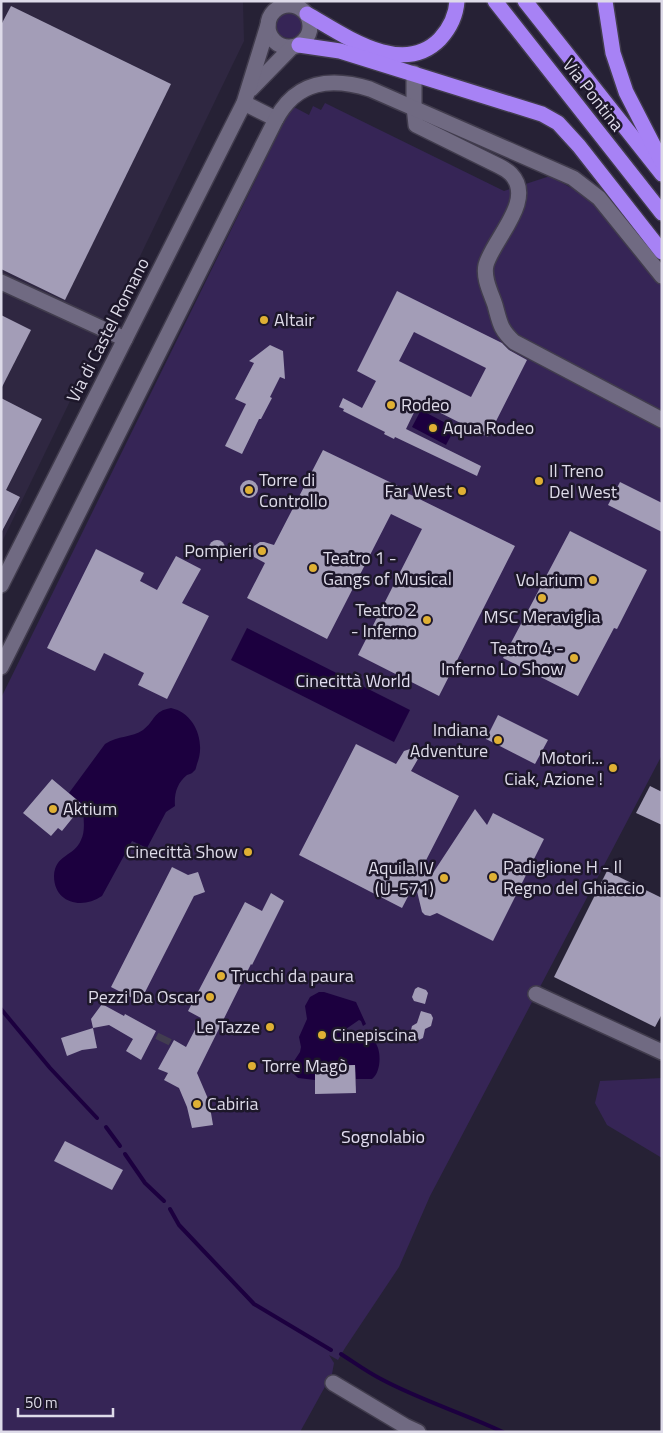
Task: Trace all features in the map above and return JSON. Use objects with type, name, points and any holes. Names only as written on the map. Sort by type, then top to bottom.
[{"type":"highway","points":[[302,8],[367,46],[387,53],[408,55],[426,50],[440,39],[452,22],[458,1]]},
{"type":"highway","name":"Via Pontina","points":[[495,1],[662,213]]},
{"type":"highway","name":"Via Pontina","points":[[525,1],[662,174]]},
{"type":"highway","points":[[605,1],[613,53],[626,92],[662,162]]},
{"type":"highway","points":[[296,46],[340,50],[542,114],[558,123],[585,154],[662,252]]},
{"type":"street","points":[[266,1],[269,32],[273,39],[285,46],[296,46],[309,34],[310,20],[302,8],[290,5],[283,6],[273,13],[269,22]]},
{"type":"street","name":"Via di Castel Romano","points":[[1,585],[246,98],[269,22]]},
{"type":"street","name":"Via di Castel Romano","points":[[246,98],[296,46]]},
{"type":"street","points":[[414,73],[416,126],[499,166],[516,180],[519,196],[516,208],[491,253],[486,266],[486,279],[503,332],[514,342],[662,420]]},
{"type":"street","points":[[1,668],[276,119],[284,106],[298,94],[316,84],[330,82],[351,84],[370,89],[573,178],[599,198],[662,276]]},
{"type":"street","points":[[246,98],[276,119]]},
{"type":"street","points":[[1,282],[124,339]]},
{"type":"street","points":[[536,994],[662,1052]]},
{"type":"street","points":[[333,1383],[418,1432]]},
{"type":"shaded area","points":[[1,1],[243,1],[244,41],[1,544]]},
{"type":"shaded area","name":"Aqua Rodeo","points":[[421,410],[455,428],[446,445],[412,427]]},
{"type":"shaded area","points":[[247,628],[410,710],[394,742],[231,660]]},
{"type":"shaded area","points":[[171,708],[179,711],[192,722],[199,738],[200,747],[195,770],[184,778],[177,789],[175,806],[166,812],[147,848],[132,841],[102,896],[86,903],[78,903],[64,898],[55,885],[55,869],[61,859],[78,846],[83,836],[84,828],[83,805],[69,793],[105,744],[115,739],[139,733],[147,727],[157,714]]},
{"type":"shaded area","name":"Cinepiscina","points":[[319,992],[356,1002],[366,1024],[363,1026],[359,1020],[346,1029],[344,1036],[348,1043],[365,1040],[367,1038],[365,1031],[369,1030],[379,1052],[377,1073],[372,1079],[356,1079],[355,1065],[315,1066],[315,1080],[298,1078],[292,1072],[292,1064],[301,1047],[299,1037],[307,1019],[305,1006],[310,997]]},
{"type":"green space","points":[[289,12],[298,16],[302,25],[298,34],[289,38],[280,34],[276,25],[280,16]]},
{"type":"green space","name":"Cinecittà World","points":[[325,103],[504,191],[550,176],[596,202],[662,285],[662,755],[430,1196],[399,1267],[338,1360],[329,1355],[334,1363],[332,1374],[300,1432],[1,1432],[1,698],[292,106],[309,115],[313,106],[321,110]]},
{"type":"green space","points":[[662,1078],[662,1158],[607,1125],[595,1103],[600,1081]]},
{"type":"building","points":[[11,6],[171,84],[65,300],[1,269],[1,25]]},
{"type":"building","points":[[397,291],[502,343],[509,350],[527,360],[488,437],[419,402],[406,429],[481,466],[477,476],[395,437],[394,439],[384,434],[385,432],[343,411],[344,409],[339,407],[343,398],[362,408],[376,381],[357,371]],"holes":[[[414,332],[486,368],[471,397],[399,361]]]},
{"type":"building","points":[[1,315],[31,330],[1,389]]},
{"type":"building","points":[[270,345],[283,351],[285,379],[280,377],[270,397],[272,398],[261,419],[259,419],[242,454],[225,446],[246,404],[235,399],[254,363],[249,361]]},
{"type":"building","points":[[1,398],[42,419],[6,490],[20,497],[1,533]]},
{"type":"building","points":[[323,450],[515,546],[439,696],[358,655],[422,529],[391,514],[327,639],[247,598],[265,563],[254,557],[254,546],[260,542],[274,545]]},
{"type":"building","name":"Torre di Controllo","points":[[249,480],[255,483],[258,489],[255,495],[249,498],[243,495],[240,489],[243,483]]},
{"type":"building","points":[[620,482],[662,503],[662,532],[608,505]]},
{"type":"building","points":[[570,531],[647,570],[617,629],[614,628],[578,696],[503,658]]},
{"type":"building","points":[[214,540],[220,540],[225,545],[223,554],[214,556],[209,551],[209,545]]},
{"type":"building","points":[[96,549],[144,573],[140,581],[157,590],[176,556],[201,569],[182,603],[209,616],[167,699],[138,685],[144,673],[104,653],[95,671],[47,648]]},
{"type":"building","name":"Indiana Adventure","points":[[498,715],[548,740],[535,764],[486,739]]},
{"type":"building","points":[[356,744],[396,764],[404,751],[410,749],[416,752],[418,759],[411,771],[459,796],[421,870],[431,876],[475,809],[487,825],[493,813],[544,839],[493,941],[437,913],[430,916],[425,915],[422,912],[415,883],[402,908],[299,855]]},
{"type":"building","name":"Aktium","points":[[52,779],[83,805],[62,831],[58,828],[51,836],[23,813]]},
{"type":"building","points":[[650,786],[662,792],[662,825],[636,813]]},
{"type":"building","points":[[172,867],[188,875],[198,872],[205,892],[194,896],[140,1002],[111,987]]},
{"type":"building","points":[[607,871],[662,898],[662,1014],[655,1027],[554,977]]},
{"type":"building","points":[[271,893],[284,901],[197,1073],[209,1101],[213,1125],[192,1128],[187,1107],[179,1088],[164,1080],[168,1073],[158,1069],[174,1040],[186,1047],[201,1018],[188,1011],[245,902],[262,911]]},
{"type":"building","points":[[418,987],[426,990],[428,993],[425,1004],[414,1001],[412,997],[415,989]]},
{"type":"building","points":[[102,1004],[156,1031],[141,1060],[126,1051],[133,1039],[109,1025],[93,1028],[91,1019]]},
{"type":"building","points":[[421,1011],[431,1014],[433,1018],[431,1026],[425,1029],[423,1038],[419,1040],[412,1038],[410,1034],[412,1026],[417,1023]]},
{"type":"building","points":[[93,1028],[97,1048],[82,1050],[67,1056],[61,1038]]},
{"type":"building","points":[[355,1065],[356,1093],[315,1094],[315,1066]]},
{"type":"building","points":[[65,1141],[123,1170],[112,1190],[54,1161]]},
{"type":"waterway","points":[[1,1009],[50,1068],[97,1118]]},
{"type":"waterway","points":[[106,1127],[120,1146]]},
{"type":"waterway","points":[[125,1154],[145,1183],[164,1201]]},
{"type":"waterway","points":[[170,1209],[179,1225],[254,1304],[331,1350]]},
{"type":"waterway","points":[[341,1354],[396,1387],[503,1432]]},
{"type":"tunnel","points":[[162,1042],[165,1036]]},
{"type":"place","name":"Altair","points":[[264,320]]},
{"type":"place","name":"Rodeo","points":[[391,405]]},
{"type":"place","name":"Aqua Rodeo","points":[[433,428]]},
{"type":"place","name":"Il Treno Del West","points":[[539,481]]},
{"type":"place","name":"Torre di Controllo","points":[[249,490]]},
{"type":"place","name":"Far West","points":[[462,491]]},
{"type":"place","name":"Pompieri","points":[[262,551]]},
{"type":"place","name":"Teatro 1 - Gangs of Musical","points":[[313,568]]},
{"type":"place","name":"Volarium","points":[[593,580]]},
{"type":"place","name":"MSC Meraviglia","points":[[542,598]]},
{"type":"place","name":"Teatro 2 - Inferno","points":[[427,620]]},
{"type":"place","name":"Teatro 4 - Inferno Lo Show","points":[[574,658]]},
{"type":"place","name":"Indiana Adventure","points":[[498,740]]},
{"type":"place","name":"Motori... Ciak, Azione !","points":[[613,768]]},
{"type":"place","name":"Aktium","points":[[53,809]]},
{"type":"place","name":"Cinecittà Show","points":[[248,852]]},
{"type":"place","name":"Padiglione H - Il Regno del Ghiaccio","points":[[493,877]]},
{"type":"place","name":"Aquila IV (U-571)","points":[[444,878]]},
{"type":"place","name":"Trucchi da paura","points":[[221,976]]},
{"type":"place","name":"Pezzi Da Oscar","points":[[210,997]]},
{"type":"place","name":"Le Tazze","points":[[270,1027]]},
{"type":"place","name":"Cinepiscina","points":[[322,1035]]},
{"type":"place","name":"Torre Magò","points":[[252,1066]]},
{"type":"place","name":"Cabiria","points":[[197,1104]]},
{"type":"park label","name":"Sognolabio","points":[[383,1137]]}]
